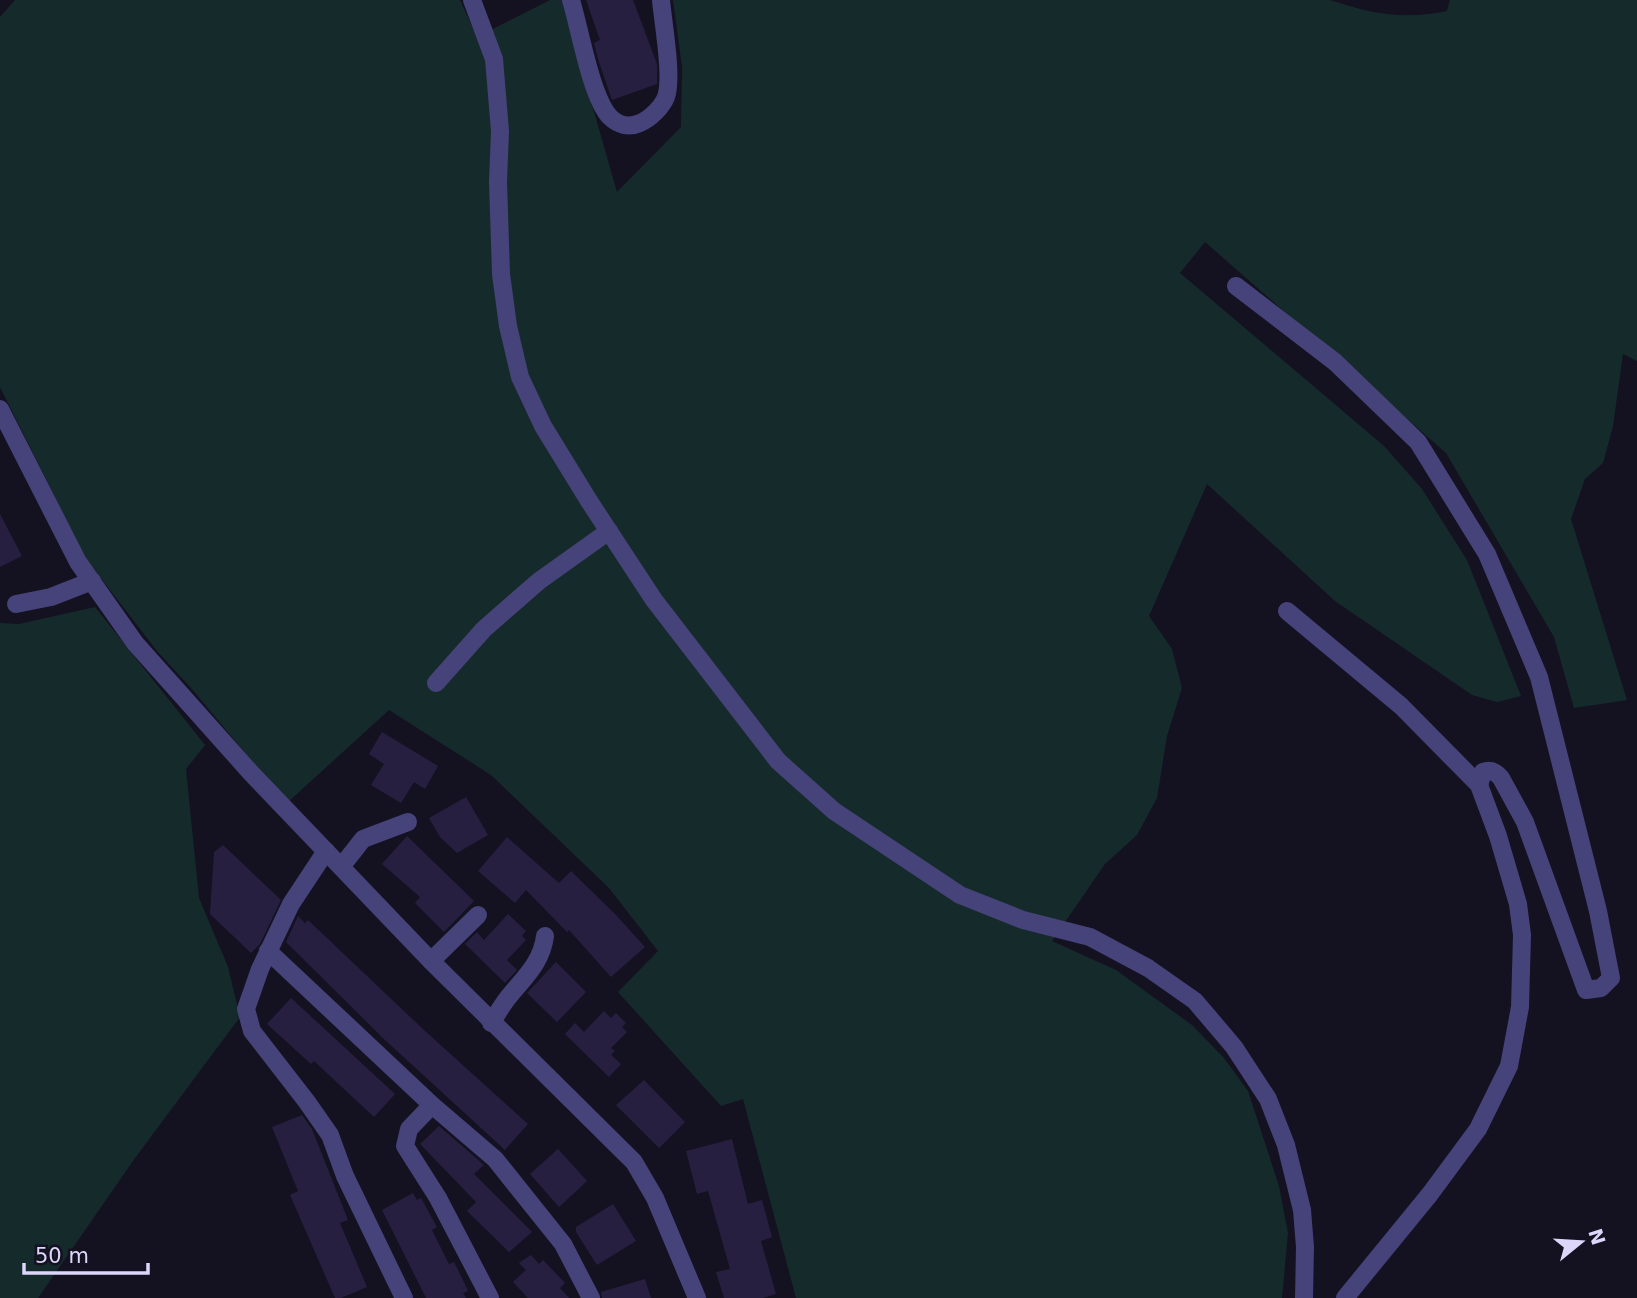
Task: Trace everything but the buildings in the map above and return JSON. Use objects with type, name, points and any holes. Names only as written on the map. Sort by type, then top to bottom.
[{"type":"street","points":[[472,0],[494,59],[500,131],[500,274],[520,377],[543,426],[609,531],[654,600],[778,761],[834,811],[960,895],[1023,920],[1090,937],[1148,968],[1195,1001],[1234,1047],[1268,1099],[1286,1145],[1302,1210],[1305,1247],[1304,1298]]},
{"type":"street","points":[[571,0],[600,99],[610,117],[622,125],[644,122],[666,97],[668,82],[661,0]]},
{"type":"street","points":[[1237,286],[1335,362],[1418,442],[1487,554],[1539,677],[1598,911],[1611,978],[1601,988],[1587,990],[1525,821],[1501,778],[1496,772],[1488,770],[1483,772],[1479,785]]},
{"type":"street","points":[[0,409],[78,562],[135,643],[243,764],[431,961],[634,1161],[655,1198],[696,1298]]},
{"type":"street","points":[[436,683],[493,621],[539,581],[609,531]]},
{"type":"street","points":[[16,604],[51,597],[92,581]]},
{"type":"street","points":[[1287,611],[1401,706],[1479,785],[1498,836],[1518,904],[1522,935],[1520,1007],[1509,1066],[1478,1129],[1430,1194],[1345,1298]]},
{"type":"street","points":[[341,867],[363,839],[408,822]]},
{"type":"street","points":[[326,851],[291,904],[268,951],[246,1009],[248,1021],[252,1031],[330,1135],[345,1176],[404,1298]]},
{"type":"street","points":[[431,961],[478,915]]},
{"type":"street","points":[[491,1023],[544,950],[545,936]]},
{"type":"street","points":[[268,951],[432,1105],[495,1159],[563,1244],[591,1298]]},
{"type":"street","points":[[432,1105],[409,1129],[405,1146],[438,1198],[490,1298]]},
{"type":"green space","points":[[15,0],[460,0],[477,37],[550,0],[562,0],[617,192],[681,127],[682,67],[673,0],[1330,0],[1374,12],[1416,15],[1447,11],[1450,0],[1637,0],[1637,361],[1623,354],[1613,426],[1603,463],[1585,479],[1571,519],[1627,700],[1574,708],[1554,637],[1446,453],[1205,242],[1180,273],[1384,446],[1422,489],[1467,560],[1521,696],[1497,702],[1472,695],[1335,601],[1207,484],[1149,616],[1172,649],[1182,688],[1167,736],[1157,798],[1137,835],[1105,864],[1052,941],[1116,970],[1192,1025],[1224,1058],[1248,1091],[1279,1186],[1288,1233],[1282,1298],[796,1298],[743,1099],[721,1106],[618,992],[658,951],[609,888],[491,775],[389,710],[287,803],[157,651],[86,559],[0,387],[0,17]]},
{"type":"green space","points":[[95,607],[205,745],[186,769],[199,898],[228,967],[240,1017],[135,1158],[38,1298],[0,1298],[0,623],[19,624]]}]
